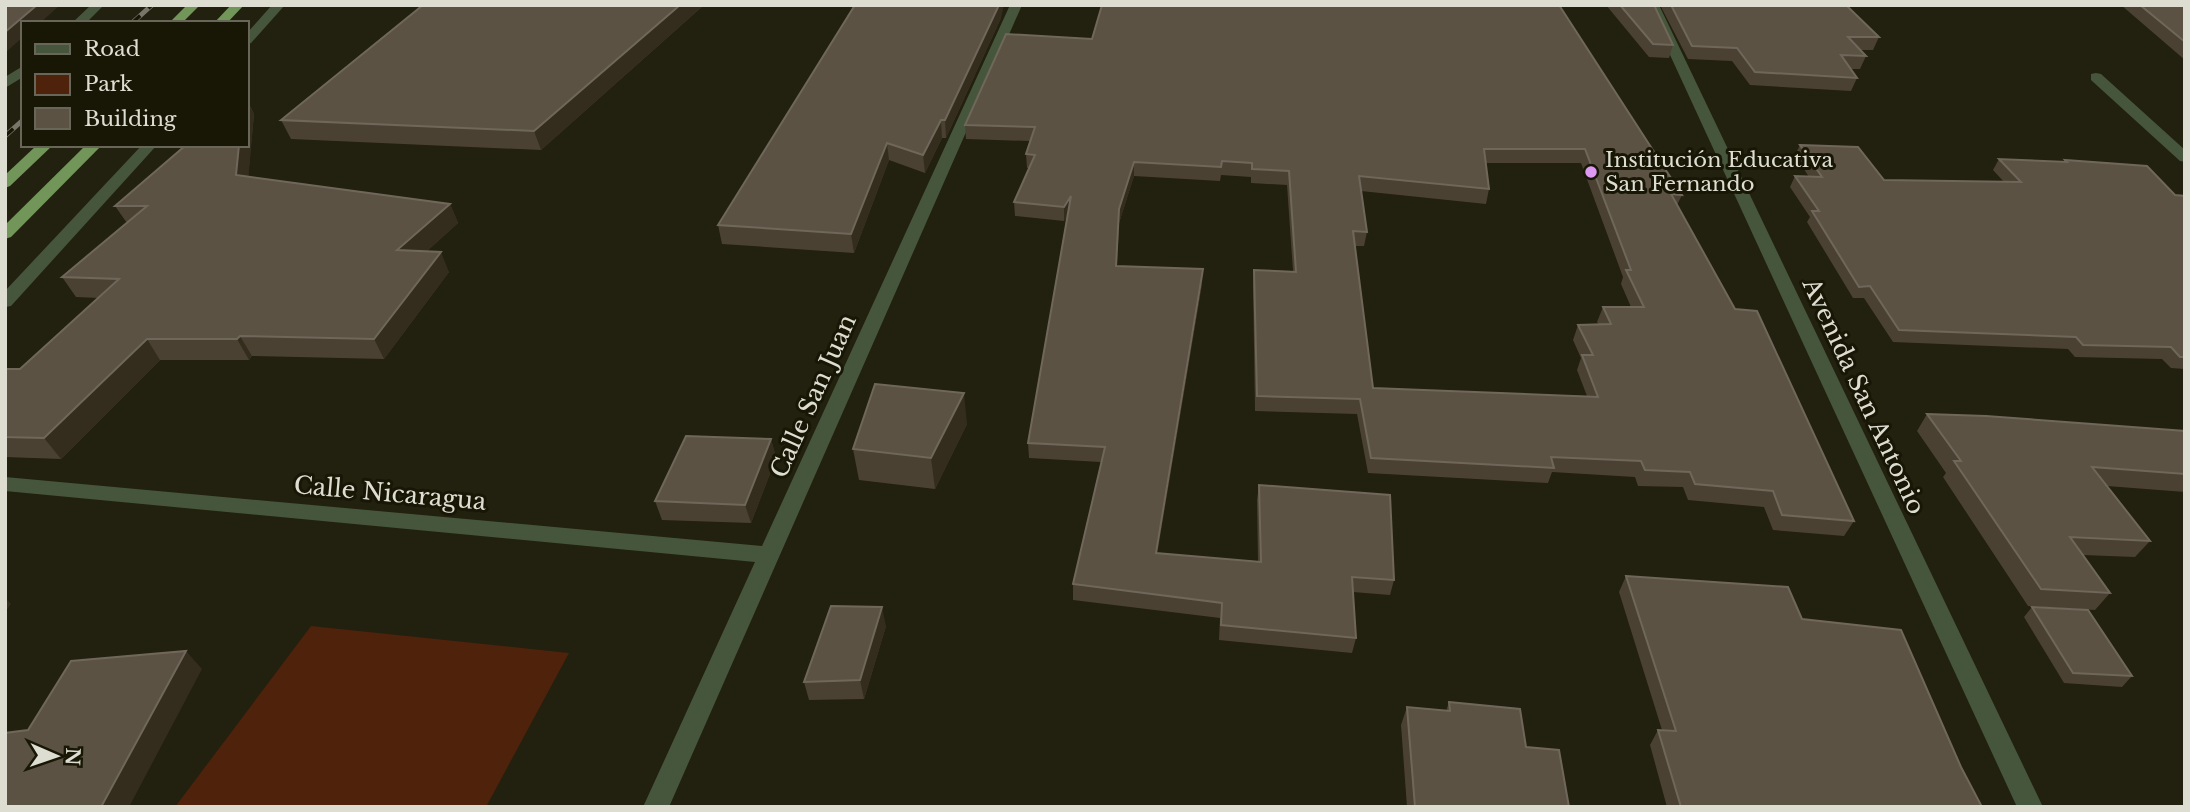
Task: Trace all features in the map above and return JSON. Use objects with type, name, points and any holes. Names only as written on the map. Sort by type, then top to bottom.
[{"type":"highway","points":[[177,21],[194,5]]},
{"type":"highway","points":[[222,21],[238,5]]},
{"type":"highway","points":[[5,183],[44,147]]},
{"type":"highway","points":[[5,234],[93,147]]},
{"type":"street","points":[[80,21],[98,5]]},
{"type":"street","points":[[248,39],[279,5]]},
{"type":"street","name":"Calle San Juan","points":[[656,807],[1017,5]]},
{"type":"street","name":"Avenida San Antonio","points":[[1653,5],[2030,807]]},
{"type":"street","points":[[5,84],[21,71]]},
{"type":"street","points":[[2096,77],[2185,158]]},
{"type":"street","points":[[5,302],[148,147]]},
{"type":"street","name":"Calle Nicaragua","points":[[5,484],[769,555]]},
{"type":"green space","points":[[311,626],[569,653],[486,807],[175,807]]},
{"type":"building","points":[[5,5],[37,5],[5,32]]},
{"type":"building","points":[[423,5],[680,5],[534,131],[281,120]]},
{"type":"building","points":[[855,5],[999,5],[945,120],[941,120],[923,155],[887,143],[851,234],[718,225]]},
{"type":"building","points":[[1102,5],[1559,5],[1682,195],[1671,194],[1735,309],[1757,311],[1854,521],[1782,515],[1773,491],[1695,484],[1690,472],[1645,470],[1641,461],[1551,457],[1554,468],[1371,458],[1360,399],[1257,396],[1254,270],[1296,272],[1289,171],[1252,169],[1252,163],[1222,161],[1221,167],[1134,162],[1119,209],[1116,266],[1203,269],[1156,553],[1261,562],[1259,485],[1390,495],[1394,580],[1352,577],[1356,638],[1221,625],[1222,603],[1073,584],[1105,447],[1028,443],[1071,196],[1064,207],[1014,202],[1035,155],[1026,154],[1035,127],[965,125],[1006,34],[1092,39]],"holes":[[[1484,149],[1585,149],[1631,270],[1626,270],[1644,307],[1603,307],[1611,324],[1578,325],[1593,355],[1582,355],[1598,397],[1373,388],[1353,231],[1367,232],[1359,176],[1489,189]]]},
{"type":"building","points":[[1620,5],[1654,5],[1673,45],[1653,44]]},
{"type":"building","points":[[1671,5],[1846,5],[1879,37],[1848,37],[1866,56],[1841,55],[1857,78],[1755,72],[1737,48],[1692,46]]},
{"type":"building","points":[[2140,5],[2185,5],[2185,42]]},
{"type":"building","points":[[1800,145],[1858,147],[1884,180],[2021,182],[1999,159],[2067,162],[2065,160],[2147,166],[2175,195],[2185,196],[2185,357],[2180,357],[2171,347],[2083,345],[2076,337],[1899,330],[1870,286],[1859,287],[1812,211],[1819,211],[1795,176],[1822,177]]},
{"type":"building","points":[[184,147],[239,147],[236,175],[450,204],[397,250],[441,252],[374,339],[240,336],[237,339],[147,339],[44,438],[5,437],[5,369],[20,369],[119,279],[62,277],[147,206],[115,206]]},
{"type":"building","points":[[875,384],[964,393],[931,458],[853,449]]},
{"type":"building","points":[[1927,414],[2185,431],[2185,474],[2092,467],[2150,541],[2070,537],[2110,593],[2041,589],[1954,461],[1961,461]]},
{"type":"building","points":[[686,436],[771,439],[745,505],[655,501]]},
{"type":"building","points":[[1626,576],[1788,587],[1802,619],[1901,630],[1961,767],[1982,807],[1681,807],[1658,730],[1676,731]]},
{"type":"building","points":[[831,606],[882,607],[860,680],[804,682]]},
{"type":"building","points":[[2032,607],[2088,610],[2132,676],[2073,673]]},
{"type":"building","points":[[186,651],[101,807],[5,807],[5,733],[28,730],[71,661]]},
{"type":"building","points":[[1449,702],[1520,709],[1526,747],[1559,750],[1569,807],[1415,807],[1407,707],[1450,711]]},
{"type":"railway","points":[[134,21],[152,5]]},
{"type":"railway","points":[[5,136],[21,122]]},
{"type":"place","name":"Institución Educativa San Fernando","points":[[1591,172]]}]
